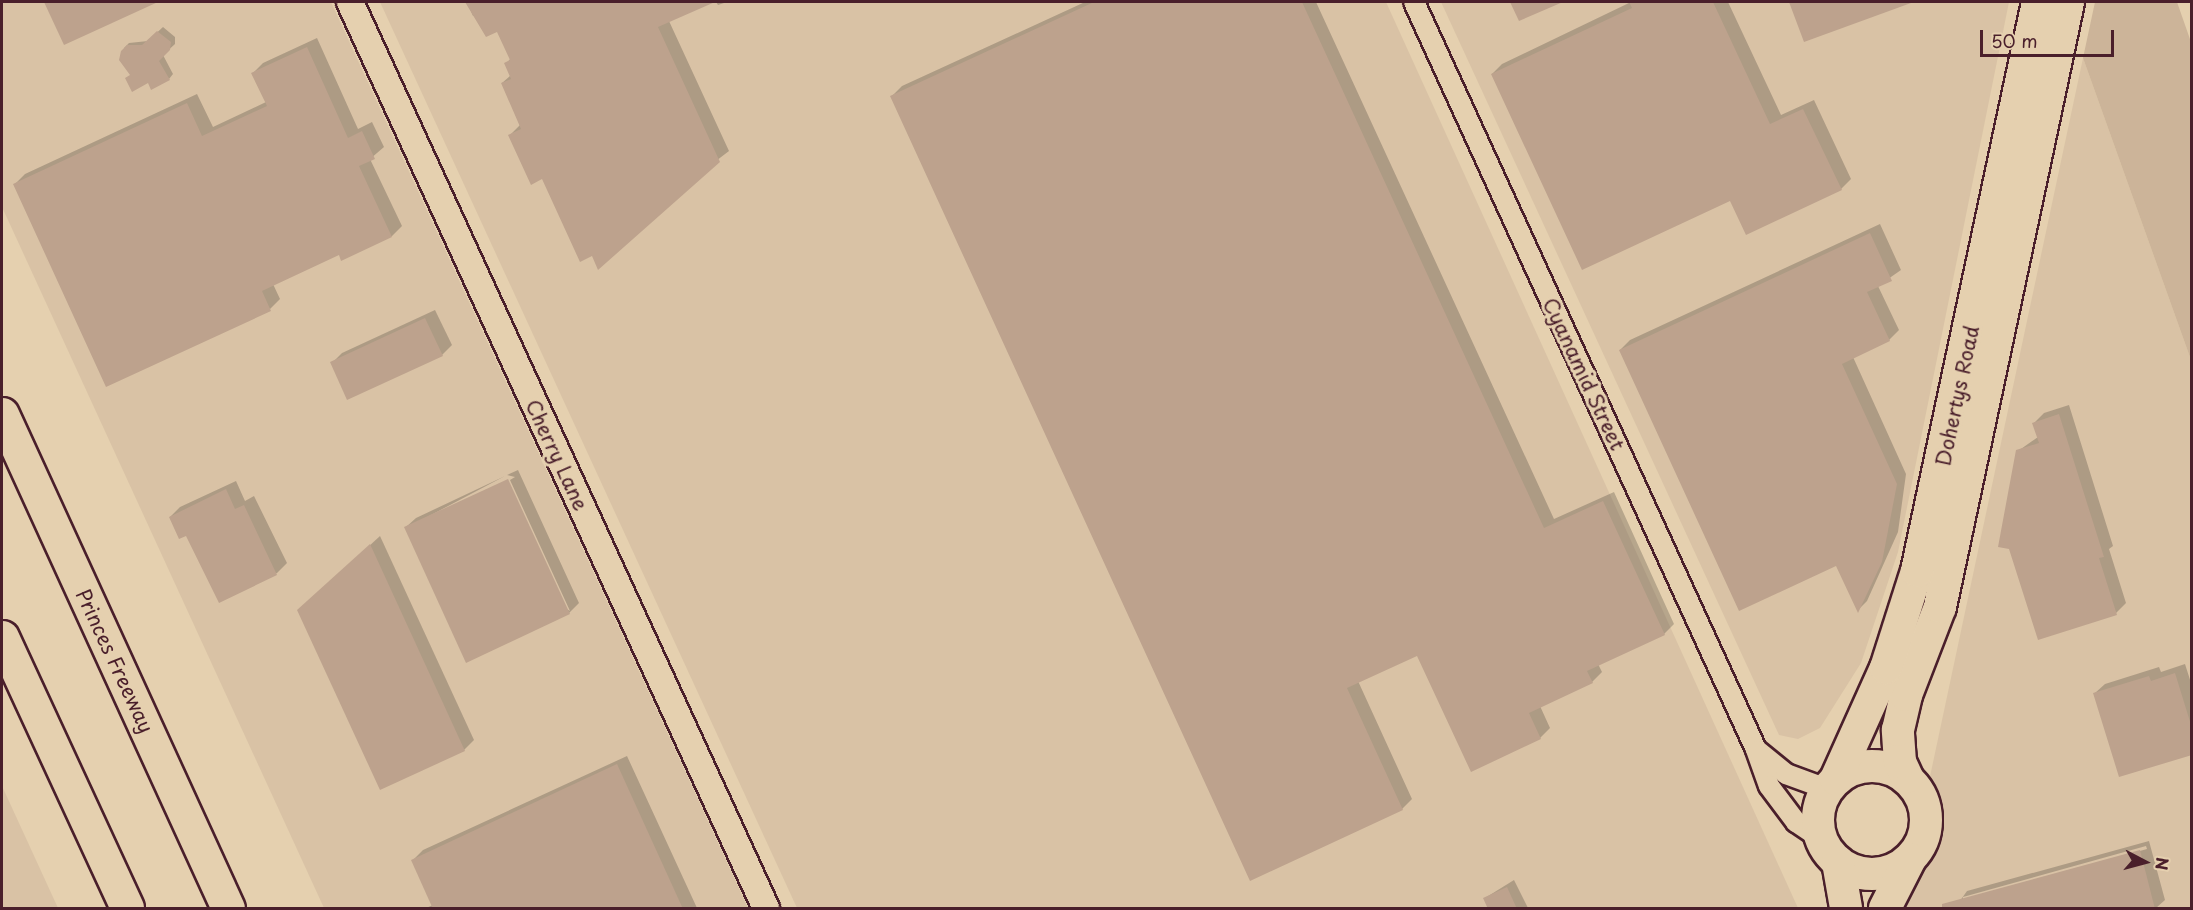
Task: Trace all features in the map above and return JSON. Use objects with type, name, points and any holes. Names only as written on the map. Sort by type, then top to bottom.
[{"type":"highway","name":"Princes Freeway","points":[[2,414],[228,909]]},
{"type":"highway","points":[[2,637],[127,909]]},
{"type":"main road","name":"Dohertys Road","points":[[1831,784],[1886,668],[1917,571],[2038,2]]},
{"type":"main road","name":"Dohertys Road","points":[[1907,777],[1900,762],[1898,730],[1906,695],[1940,608],[2068,2]]},
{"type":"main road","points":[[1846,909],[1829,851],[1817,822],[1831,784],[1848,770],[1879,765],[1907,777],[1917,789],[1926,818],[1925,833],[1885,909]]},
{"type":"main road","points":[[1829,851],[1866,874],[1897,868],[1910,859]]},
{"type":"street","name":"Cherry Lane","points":[[350,2],[766,909]]},
{"type":"street","name":"Cyanamid Street","points":[[1414,2],[1755,747],[1769,786],[1781,805],[1796,822],[1829,851]]},
{"type":"street","name":"Cyanamid Street","points":[[1755,747],[1786,774],[1831,784]]},
{"type":"shaded area","points":[[2,2],[331,2],[748,908],[324,908],[2,207]]},
{"type":"shaded area","points":[[380,2],[1386,2],[1798,908],[797,908]]},
{"type":"shaded area","points":[[1441,2],[2009,2],[1898,552],[1861,663],[1820,728],[1798,739],[1779,735]]},
{"type":"shaded area","points":[[2095,2],[2177,2],[2191,42],[2191,360],[2083,58]]},
{"type":"shaded area","points":[[2083,58],[2191,360],[2191,908],[1902,908]]},
{"type":"shaded area","points":[[2,786],[58,908],[2,908]]},
{"type":"building","points":[[44,2],[158,2],[64,45]]},
{"type":"building","points":[[465,2],[715,2],[658,27],[720,162],[598,270],[592,256],[580,262],[542,179],[531,185],[508,135],[521,129],[501,83],[511,79],[504,63],[510,60],[497,32],[486,37]]},
{"type":"building","points":[[1094,2],[1302,2],[1544,528],[1603,501],[1665,635],[1587,671],[1593,683],[1529,713],[1541,739],[1471,772],[1417,656],[1347,688],[1403,810],[1250,881],[890,96]]},
{"type":"building","points":[[1510,2],[1563,2],[1519,21]]},
{"type":"building","points":[[1629,2],[1713,2],[1770,124],[1803,109],[1842,190],[1746,235],[1730,201],[1582,270],[1491,74],[1632,8]]},
{"type":"building","points":[[1789,2],[1911,2],[1911,3],[1804,42]]},
{"type":"building","points":[[157,31],[171,42],[170,50],[159,61],[170,80],[151,90],[148,83],[132,92],[125,78],[130,75],[119,60],[121,51],[127,45],[142,45]]},
{"type":"building","points":[[307,47],[348,138],[362,131],[375,159],[359,166],[392,237],[341,261],[339,255],[262,291],[271,311],[106,387],[13,184],[187,103],[202,136],[267,106],[251,73]]},
{"type":"building","points":[[1870,233],[1892,281],[1867,292],[1890,341],[1842,364],[1897,484],[1882,562],[1858,613],[1836,566],[1739,611],[1619,350]]},
{"type":"building","points":[[425,318],[443,356],[347,400],[330,362]]},
{"type":"building","points":[[2059,414],[2104,557],[2099,558],[2117,615],[2038,640],[2009,549],[1998,547],[2016,450],[2039,443],[2032,423]]},
{"type":"building","points":[[508,479],[570,614],[466,663],[404,527]]},
{"type":"building","points":[[226,489],[235,509],[244,505],[277,575],[219,603],[186,536],[179,539],[169,517]]},
{"type":"building","points":[[370,544],[465,751],[380,790],[297,610]]},
{"type":"building","points":[[2175,673],[2192,728],[2192,755],[2119,777],[2093,693],[2149,676],[2151,681]]},
{"type":"building","points":[[617,764],[683,909],[433,909],[411,860]]},
{"type":"building","points":[[2140,850],[2155,909],[1942,909],[1942,904]]},
{"type":"building","points":[[1507,887],[1517,909],[1488,909],[1483,898]]}]
